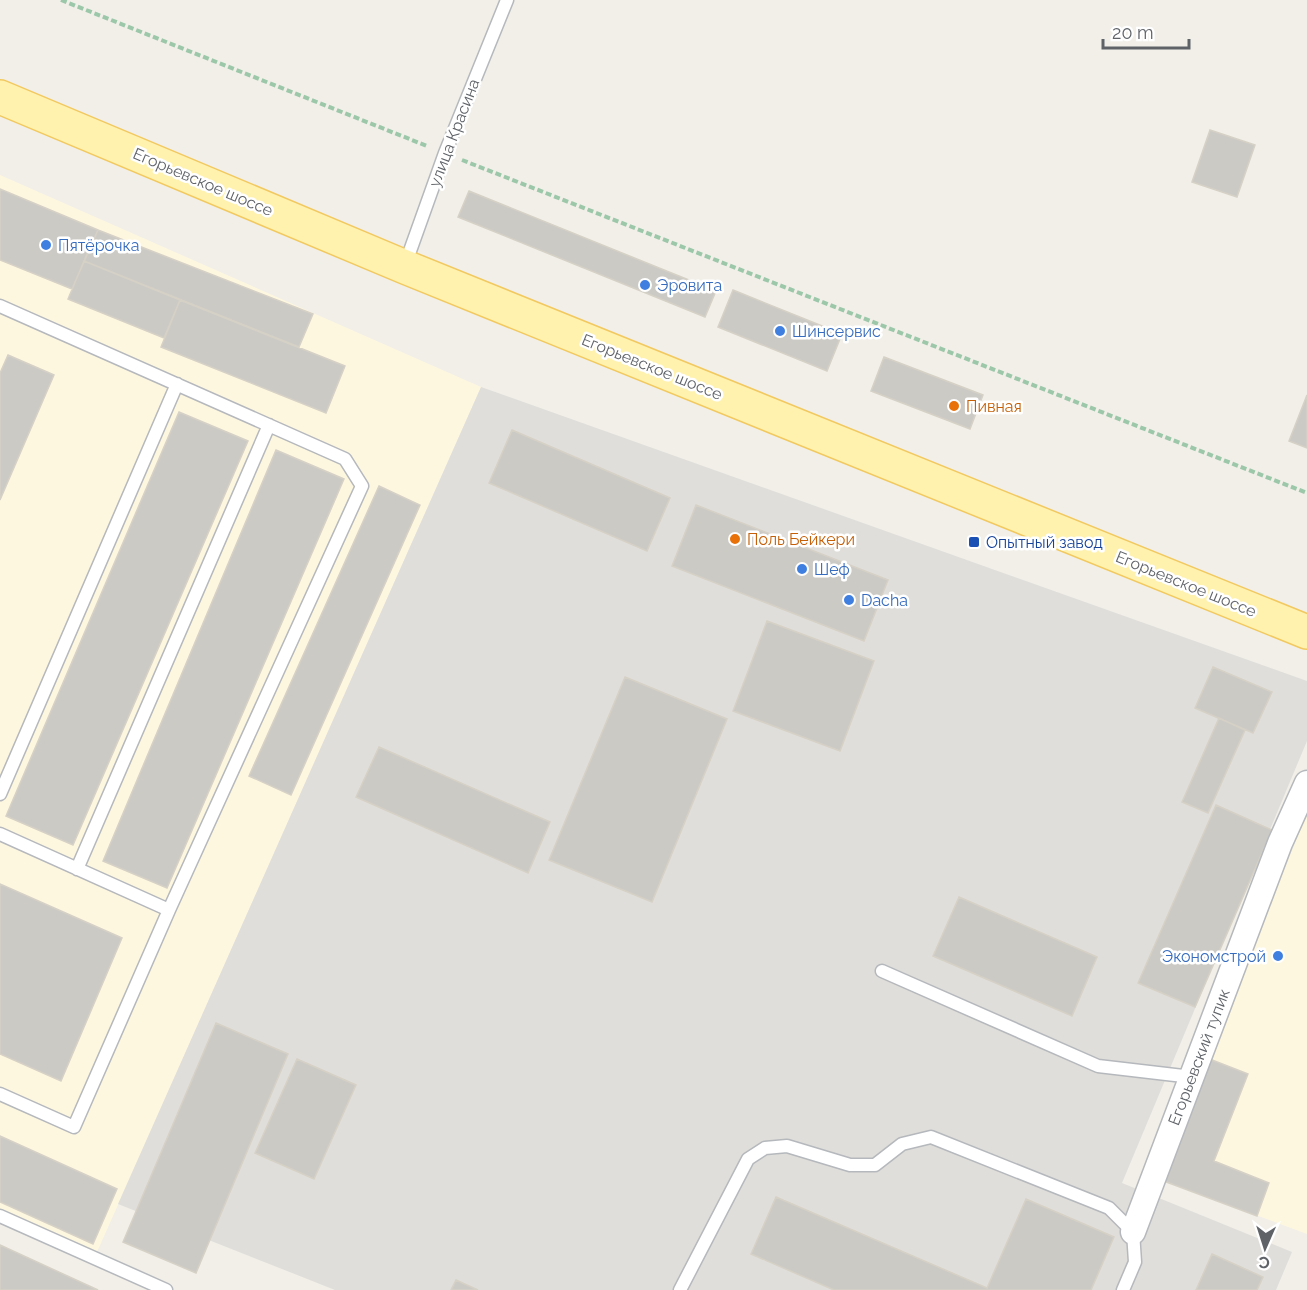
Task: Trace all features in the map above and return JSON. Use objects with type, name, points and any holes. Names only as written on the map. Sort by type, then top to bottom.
[{"type":"main road","name":"Егорьевское шоссе","points":[[0,97],[405,267],[1307,632]]},
{"type":"street","name":"Егорьевский тупик","points":[[1133,1232],[1280,843],[1307,783]]},
{"type":"lane","name":"улица Красина","points":[[405,267],[445,153],[507,0]]},
{"type":"lane","points":[[0,306],[345,459],[362,486],[169,910],[74,1127],[0,1094]]},
{"type":"lane","points":[[0,794],[177,384]]},
{"type":"lane","points":[[77,869],[270,425]]},
{"type":"lane","points":[[0,834],[169,910]]},
{"type":"lane","points":[[882,972],[1098,1066],[1192,1077]]},
{"type":"lane","points":[[680,1290],[748,1159],[765,1148],[787,1146],[850,1165],[875,1165],[902,1144],[931,1137],[1109,1208],[1133,1232],[1135,1262],[1123,1290]]},
{"type":"lane","points":[[0,1216],[166,1290]]},
{"type":"path","points":[[61,0],[1307,493]]},
{"type":"shaded area","points":[[0,175],[481,387],[97,1252],[0,1209]]},
{"type":"shaded area","points":[[481,387],[1307,681],[1307,741],[1122,1183],[1292,1252],[1276,1290],[335,1290],[118,1204]]},
{"type":"shaded area","name":"Экономстрой","points":[[1307,814],[1307,1234],[1161,1180],[1207,1058]]},
{"type":"building","points":[[1210,130],[1255,145],[1237,197],[1192,182]]},
{"type":"building","name":"Пятёрочка","points":[[0,189],[98,230],[72,289],[0,260]]},
{"type":"building","points":[[469,191],[716,291],[705,317],[458,217]]},
{"type":"building","points":[[98,230],[313,314],[299,347],[84,261]]},
{"type":"building","points":[[84,261],[180,300],[164,338],[68,299]]},
{"type":"building","name":"Шинсервис","points":[[733,290],[842,334],[827,371],[718,327]]},
{"type":"building","points":[[180,300],[345,366],[326,413],[161,347]]},
{"type":"building","points":[[8,355],[54,375],[0,500],[0,373]]},
{"type":"building","points":[[884,357],[983,395],[970,429],[871,391]]},
{"type":"building","points":[[1307,395],[1307,448],[1289,441]]},
{"type":"building","points":[[179,412],[248,441],[73,845],[6,816]]},
{"type":"building","points":[[512,430],[670,498],[647,551],[489,483]]},
{"type":"building","points":[[276,450],[344,479],[167,888],[103,861]]},
{"type":"building","points":[[379,486],[420,505],[291,795],[249,776]]},
{"type":"building","points":[[696,505],[888,580],[864,641],[672,566]]},
{"type":"building","points":[[767,621],[874,661],[840,751],[733,711]]},
{"type":"building","points":[[1213,667],[1272,692],[1253,733],[1195,708]]},
{"type":"building","points":[[625,677],[727,719],[652,902],[549,860]]},
{"type":"building","points":[[1219,718],[1245,730],[1208,813],[1182,802]]},
{"type":"building","points":[[379,747],[550,822],[528,873],[356,797]]},
{"type":"building","points":[[1216,805],[1272,830],[1195,1007],[1138,983]]},
{"type":"building","points":[[0,884],[122,938],[61,1081],[0,1054]]},
{"type":"building","points":[[959,897],[1097,957],[1072,1016],[933,956]]},
{"type":"building","points":[[216,1023],[288,1054],[196,1273],[123,1242]]},
{"type":"building","points":[[1207,1058],[1248,1074],[1214,1161],[1269,1183],[1257,1216],[1161,1180]]},
{"type":"building","points":[[297,1059],[356,1085],[314,1179],[255,1153]]},
{"type":"building","points":[[0,1136],[117,1189],[93,1244],[0,1202]]},
{"type":"building","points":[[776,1197],[987,1288],[1026,1199],[1114,1237],[1091,1290],[834,1290],[751,1254]]},
{"type":"building","points":[[0,1245],[98,1290],[0,1290]]},
{"type":"building","points":[[1212,1254],[1263,1277],[1257,1290],[1196,1290]]},
{"type":"building","points":[[456,1280],[478,1290],[451,1290]]},
{"type":"place","name":"Пятёрочка","points":[[46,245]]},
{"type":"place","name":"Эровита","points":[[645,285]]},
{"type":"place","name":"Шинсервис","points":[[780,331]]},
{"type":"place","name":"Пивная","points":[[954,406]]},
{"type":"place","name":"Поль Бейкери","points":[[735,539]]},
{"type":"place","name":"Опытный завод","points":[[974,542]]},
{"type":"place","name":"Шеф","points":[[802,569]]},
{"type":"place","name":"Dacha","points":[[849,600]]},
{"type":"place","name":"Экономстрой","points":[[1278,956]]}]
